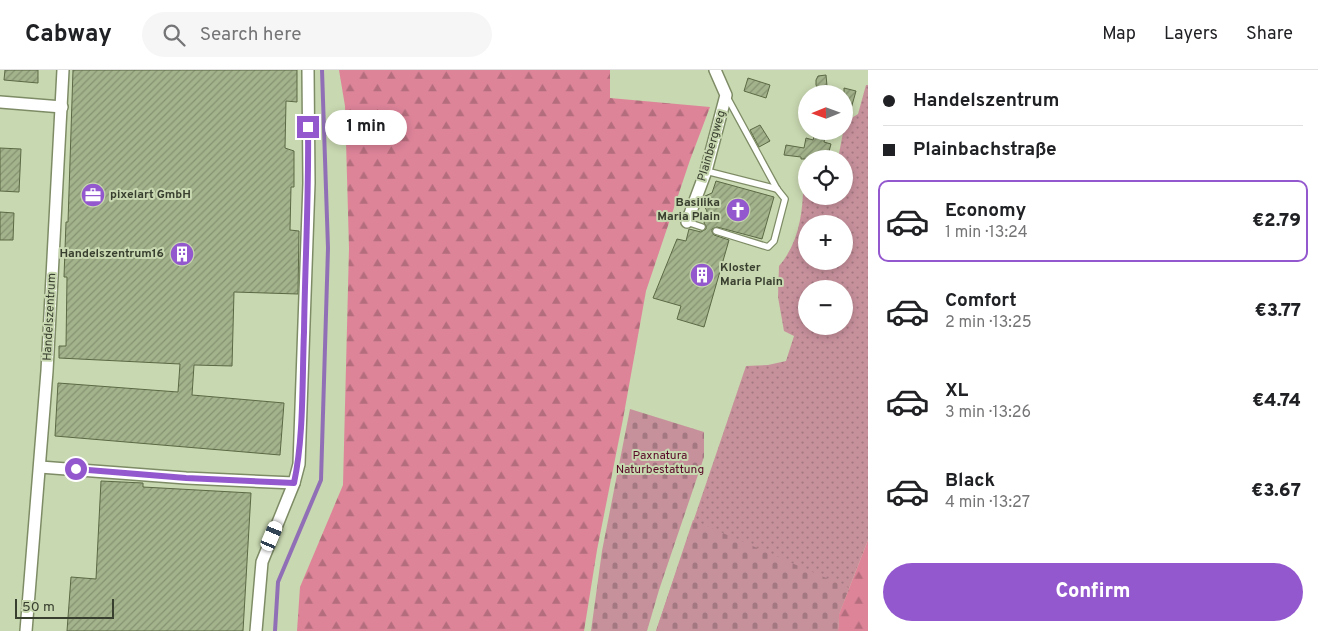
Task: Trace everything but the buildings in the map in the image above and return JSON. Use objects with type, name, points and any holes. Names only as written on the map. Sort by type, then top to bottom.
[{"type":"street","name":"Handelszentrum","points":[[26,631],[40,467],[63,70]]},
{"type":"street","points":[[256,631],[262,562],[294,483],[300,445],[309,183],[308,70]]},
{"type":"street","name":"Plainbergweg","points":[[686,222],[706,171],[726,96],[715,70]]},
{"type":"street","points":[[0,102],[62,107]]},
{"type":"street","points":[[40,467],[186,478],[294,483]]},
{"type":"lane","points":[[716,231],[768,247],[774,242],[785,199],[777,189],[726,96]]},
{"type":"lane","points":[[706,171],[777,189]]},
{"type":"lane","points":[[686,222],[702,227]]},
{"type":"green space","points":[[339,70],[610,70],[610,98],[710,107],[646,291],[597,550],[584,631],[297,631],[300,587],[343,485],[349,248],[345,106]]},
{"type":"green space","points":[[866,85],[868,85],[868,540],[839,614],[838,631],[656,631],[746,366],[768,365],[786,361],[794,336],[784,331],[778,297],[779,266],[792,245],[798,230],[798,270],[853,270],[853,215],[801,215],[802,205],[853,205],[853,150],[840,150],[842,140],[853,140],[853,117],[858,114]]},
{"type":"green space","name":"Paxnatura Naturbestattung","points":[[630,409],[704,432],[704,457],[647,631],[591,631],[602,551]]},
{"type":"green space","points":[[693,520],[849,588],[839,614],[838,631],[656,631]]},
{"type":"green space","points":[[868,540],[868,631],[838,631],[839,614]]},
{"type":"waterway","points":[[275,631],[278,582],[321,480],[328,248],[322,70]]},
{"type":"place","name":"pixelart GmbH","points":[[93,195]]},
{"type":"place","name":"Basilika Maria Plain","points":[[738,210]]},
{"type":"place","name":"Handelszentrum16","points":[[182,254]]},
{"type":"place","name":"Kloster Maria Plain","points":[[702,275]]},
{"type":"route","points":[[76,469],[186,478],[294,483],[298,464],[302,386],[309,183],[308,127]]}]
